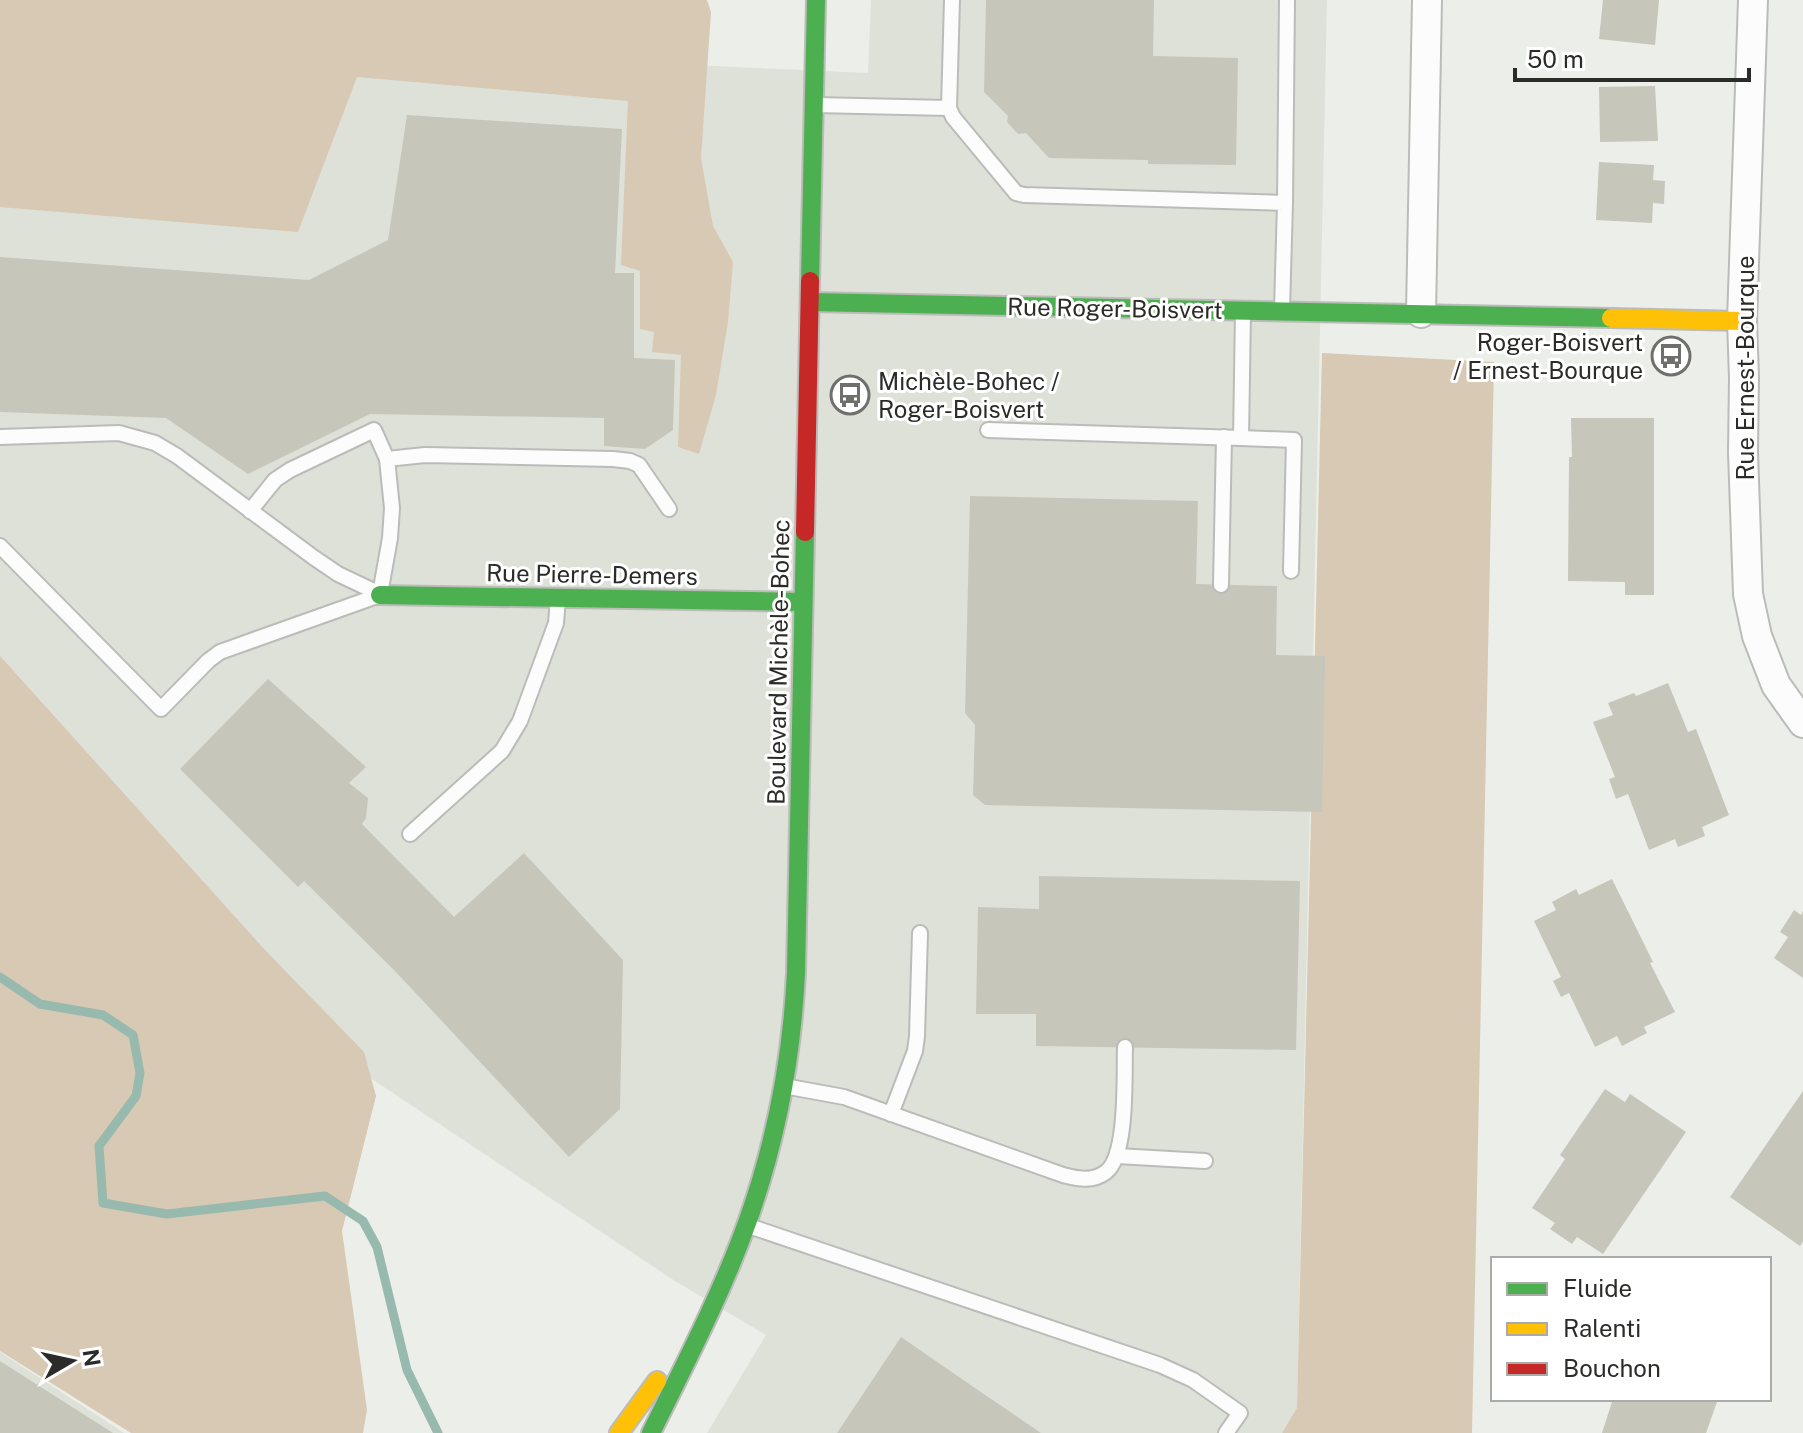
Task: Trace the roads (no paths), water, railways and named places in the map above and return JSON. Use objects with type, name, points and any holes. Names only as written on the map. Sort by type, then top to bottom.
[{"type":"street","name":"Boulevard Michèle-Bohec","points":[[651,1433],[724,1280],[746,1224],[764,1169],[784,1086],[792,1034],[816,0]]},
{"type":"street","points":[[1421,313],[1427,0]]},
{"type":"street","name":"Rue Ernest-Bourque","points":[[1753,0],[1742,321],[1748,594],[1757,636],[1776,685],[1803,723]]},
{"type":"street","name":"Rue Roger-Boisvert","points":[[810,302],[1742,321]]},
{"type":"street","name":"Rue Pierre-Demers","points":[[380,595],[803,602]]},
{"type":"street","name":"Boulevard Michèle-Bohec","points":[[619,1433],[709,1311]]},
{"type":"lane","points":[[952,0],[949,108],[953,117],[1016,193],[1285,203]]},
{"type":"lane","points":[[1282,311],[1287,0]]},
{"type":"lane","points":[[814,105],[949,108]]},
{"type":"lane","points":[[1241,438],[1243,310]]},
{"type":"lane","points":[[250,511],[275,480],[290,470],[374,430],[387,459],[392,508],[380,595]]},
{"type":"lane","points":[[988,430],[1294,440],[1291,571]]},
{"type":"lane","points":[[0,437],[119,433],[155,443],[325,566],[380,595]]},
{"type":"lane","points":[[1221,585],[1224,437]]},
{"type":"lane","points":[[387,459],[425,455],[630,461],[639,465],[669,509]]},
{"type":"lane","points":[[0,546],[161,709],[220,652],[380,595]]},
{"type":"lane","points":[[410,834],[502,751],[526,707],[556,623],[558,598]]},
{"type":"lane","points":[[891,1114],[915,1051],[920,933]]},
{"type":"lane","points":[[784,1086],[833,1094],[1063,1175],[1087,1179],[1105,1172],[1117,1156],[1123,1118],[1125,1047]]},
{"type":"lane","points":[[1117,1156],[1205,1161]]},
{"type":"lane","points":[[746,1224],[1160,1365],[1193,1380],[1240,1413],[1226,1433]]},
{"type":"waterway","points":[[0,977],[40,1004],[103,1015],[133,1035],[140,1073],[136,1096],[99,1146],[103,1203],[167,1214],[325,1196],[363,1221],[377,1247],[407,1370],[438,1433]]},
{"type":"place","name":"Roger-Boisvert / Ernest-Bourque","points":[[1671,356]]},
{"type":"place","name":"Michèle-Bohec / Roger-Boisvert","points":[[850,395]]}]
